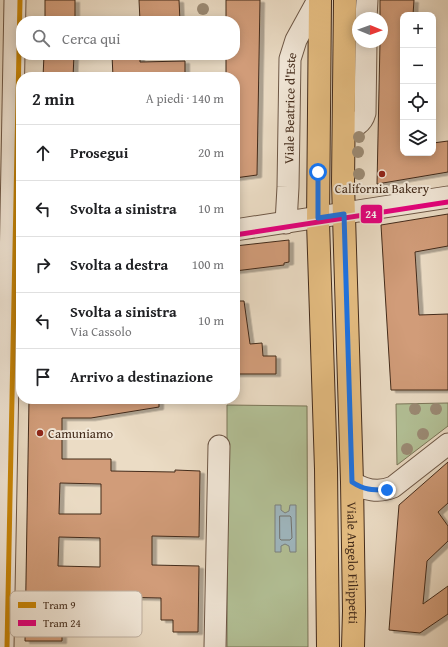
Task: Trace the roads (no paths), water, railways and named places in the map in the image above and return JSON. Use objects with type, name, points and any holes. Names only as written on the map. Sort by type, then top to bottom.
[{"type":"main road","name":"Viale Beatrice d'Este","points":[[318,218],[319,0]]},
{"type":"main road","points":[[344,214],[346,0]]},
{"type":"main road","name":"Viale Angelo Filippetti","points":[[344,214],[352,482],[354,611],[353,647]]},
{"type":"main road","name":"Viale Angelo Filippetti","points":[[318,218],[326,469],[328,647]]},
{"type":"street","points":[[3,647],[15,0]]},
{"type":"street","name":"Viale Beatrice d'Este","points":[[286,223],[290,60],[296,40],[319,0]]},
{"type":"street","points":[[366,12],[367,0]]},
{"type":"street","points":[[344,129],[358,125],[364,118],[366,48]]},
{"type":"street","points":[[240,229],[448,197]]},
{"type":"street","points":[[240,214],[245,214],[286,223]]},
{"type":"street","points":[[352,482],[361,488],[387,490],[393,487],[448,444]]},
{"type":"street","points":[[215,647],[219,446]]},
{"type":"water","points":[[275,505],[281,505],[281,510],[285,513],[289,511],[290,505],[296,505],[296,552],[290,552],[289,546],[285,544],[281,546],[281,552],[275,552]]},
{"type":"tram line","name":"9","points":[[20,0],[20,16]]},
{"type":"tram line","name":"9","points":[[19,60],[19,72]]},
{"type":"tram line","name":"9","points":[[7,647],[16,199]]},
{"type":"tram line","name":"24","points":[[240,234],[448,202]]},
{"type":"place","name":"California Bakery","points":[[382,174]]},
{"type":"place","name":"Camuniamo","points":[[40,433]]}]
